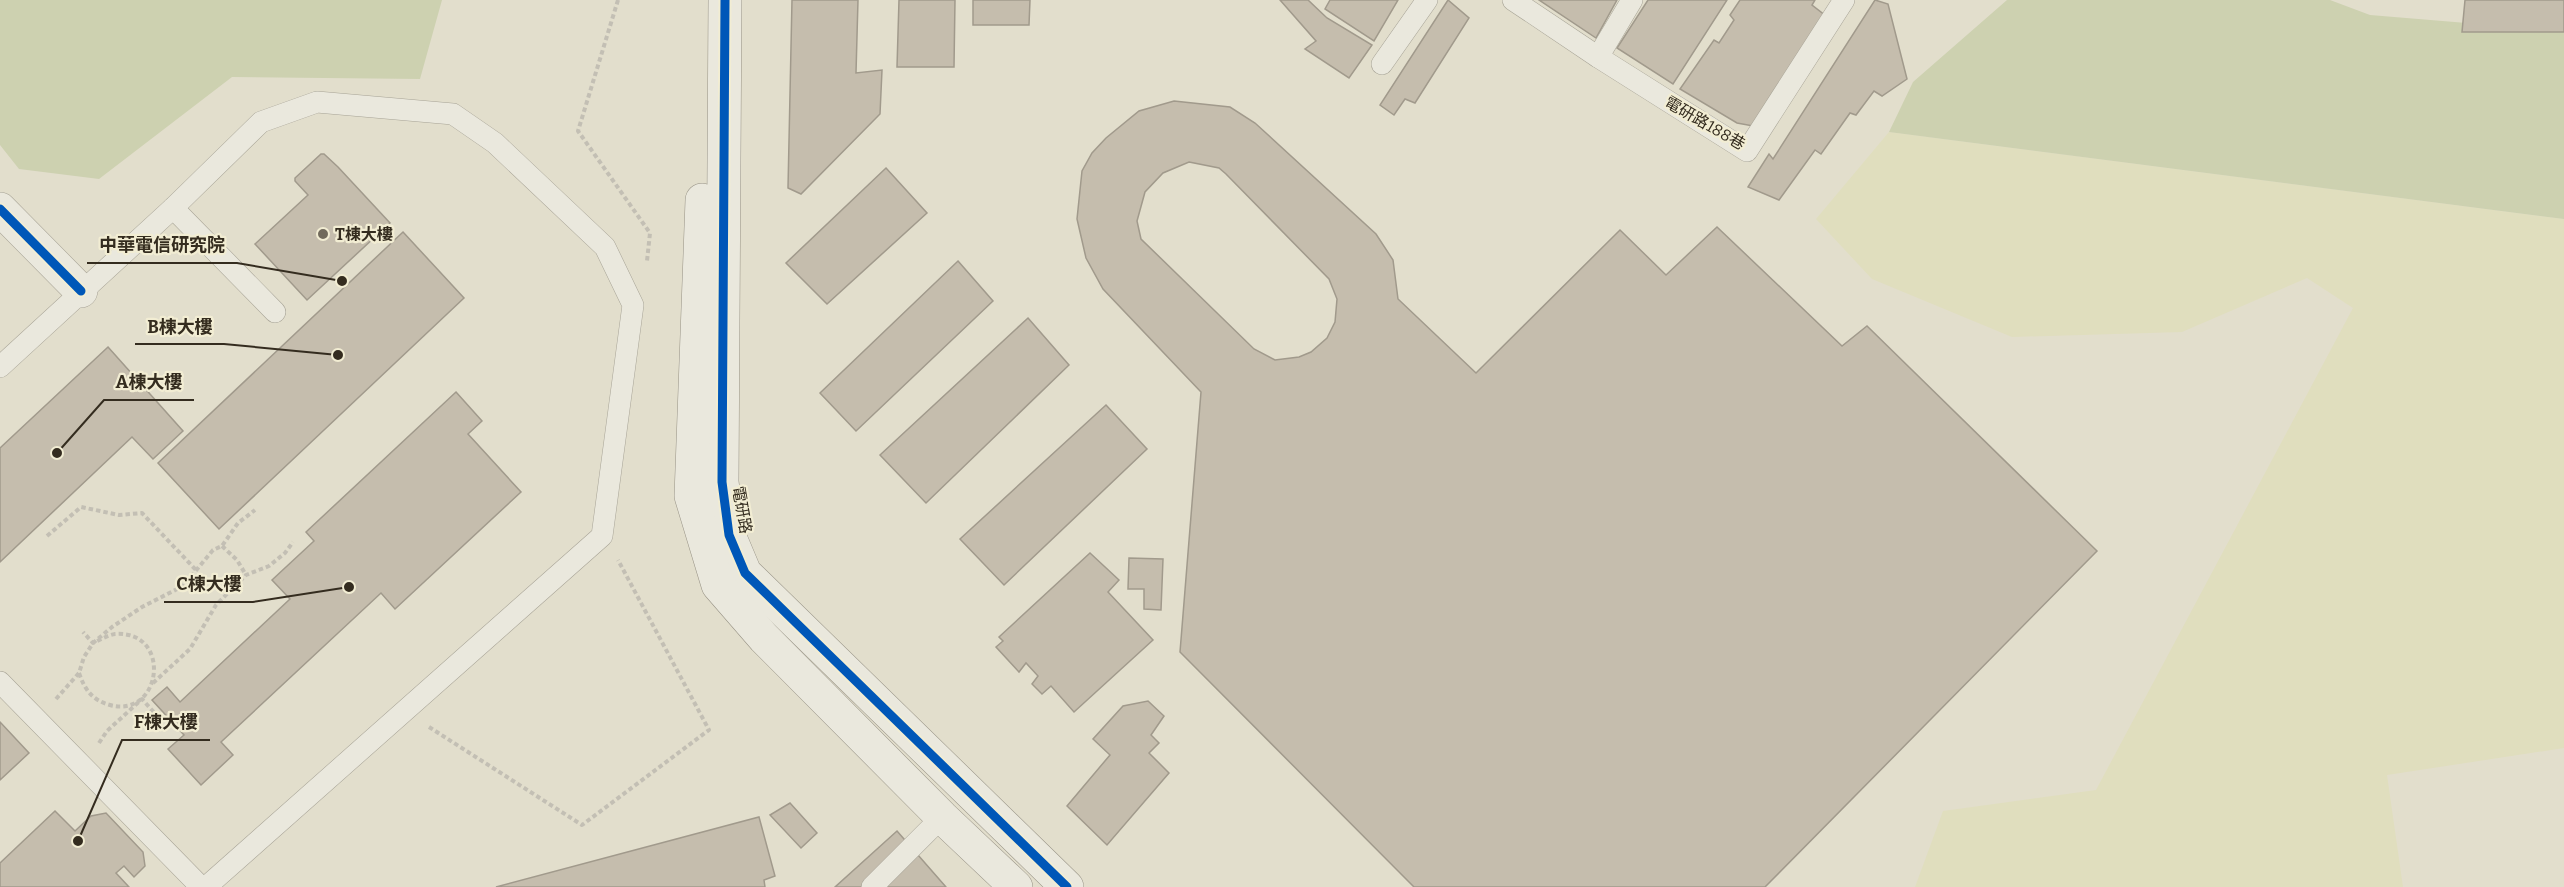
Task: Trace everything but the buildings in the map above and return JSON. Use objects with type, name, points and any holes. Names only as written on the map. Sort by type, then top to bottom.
[{"type":"street","points":[[706,0],[707,66],[691,496],[718,585],[764,638],[942,817],[1016,887]]},
{"type":"street","name":"電研路","points":[[725,0],[722,482],[729,535],[745,573],[1067,887]]},
{"type":"street","points":[[0,209],[81,291]]},
{"type":"lane","points":[[1382,64],[1427,0]]},
{"type":"lane","name":"電研路188巷","points":[[1513,0],[1598,57],[1747,151],[1844,0]]},
{"type":"lane","points":[[1598,57],[1632,0]]},
{"type":"lane","points":[[0,367],[173,208],[261,122],[317,102],[453,114],[495,143],[605,247],[633,305],[602,536],[203,887],[0,682]]},
{"type":"lane","points":[[173,208],[275,312]]},
{"type":"lane","points":[[872,887],[942,817]]},
{"type":"path","points":[[47,536],[81,507],[118,515],[142,513],[196,570]]},
{"type":"path","points":[[35,716],[60,695],[79,672],[84,657],[93,643],[142,607],[183,586],[213,550],[222,546],[238,523],[255,510]]},
{"type":"path","points":[[82,764],[107,731],[142,699],[151,686],[190,649],[216,605],[246,574],[269,566],[285,553],[293,542]]},
{"type":"path","points":[[222,546],[237,560],[246,574]]},
{"type":"path","points":[[83,632],[93,643]]},
{"type":"path","points":[[93,643],[114,634],[135,637],[148,647],[156,672],[151,686]]},
{"type":"path","points":[[79,672],[85,688],[97,701],[119,707],[142,699]]},
{"type":"path","points":[[142,699],[158,717]]},
{"type":"shaded area","points":[[1889,132],[2564,219],[2564,748],[2387,775],[2403,887],[1915,887],[1943,811],[2096,790],[2353,308],[2307,278],[2182,332],[2012,337],[1872,279],[1816,219]]},
{"type":"green space","points":[[0,0],[442,0],[420,79],[232,77],[99,179],[19,169],[0,145]]},
{"type":"green space","points":[[2007,0],[2330,0],[2370,15],[2564,31],[2564,219],[1889,132],[1913,82]]},
{"type":"cycle path","points":[[725,0],[722,482],[729,535],[745,573],[1067,887]]},
{"type":"cycle path","points":[[0,209],[81,291]]},
{"type":"place","name":"T棟大樓","points":[[323,234]]},
{"type":"place","name":"中華電信研究院","points":[[342,281]]},
{"type":"place","name":"B棟大樓","points":[[338,355]]},
{"type":"place","name":"A棟大樓","points":[[57,453]]},
{"type":"place","name":"C棟大樓","points":[[349,587]]},
{"type":"place","name":"F棟大樓","points":[[78,841]]}]
